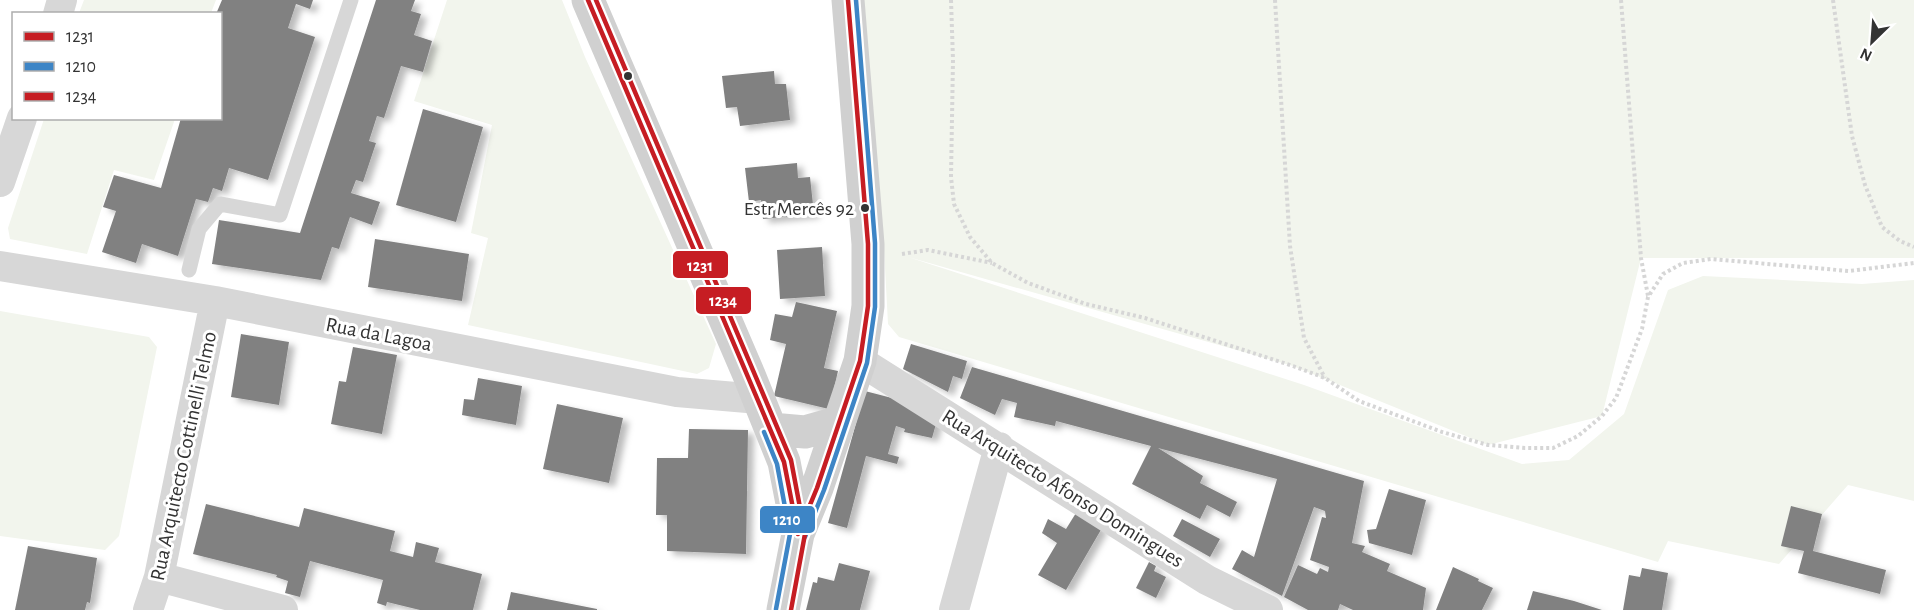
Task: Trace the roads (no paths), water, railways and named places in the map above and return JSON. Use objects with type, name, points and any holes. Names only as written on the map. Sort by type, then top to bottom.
[{"type":"main road","points":[[588,0],[784,462],[798,534]]},
{"type":"main road","points":[[783,610],[798,534],[817,488],[837,423],[860,361],[868,306],[868,259],[848,0]]},
{"type":"main road","points":[[771,429],[805,432],[837,423]]},
{"type":"street","points":[[0,182],[21,120]]},
{"type":"street","name":"Rua da Lagoa","points":[[0,266],[215,301],[677,392],[759,399]]},
{"type":"street","name":"Rua Arquitecto Cottinelli Telmo","points":[[148,610],[159,578],[215,301]]},
{"type":"street","name":"Rua Arquitecto Afonso Domingues","points":[[860,361],[1208,580],[1268,610]]},
{"type":"street","points":[[954,610],[999,447]]},
{"type":"street","points":[[159,578],[283,610]]},
{"type":"lane","points":[[189,270],[199,229],[220,204],[280,215],[351,0]]},
{"type":"place","name":"Estr Mercês 92","points":[[865,208]]}]
